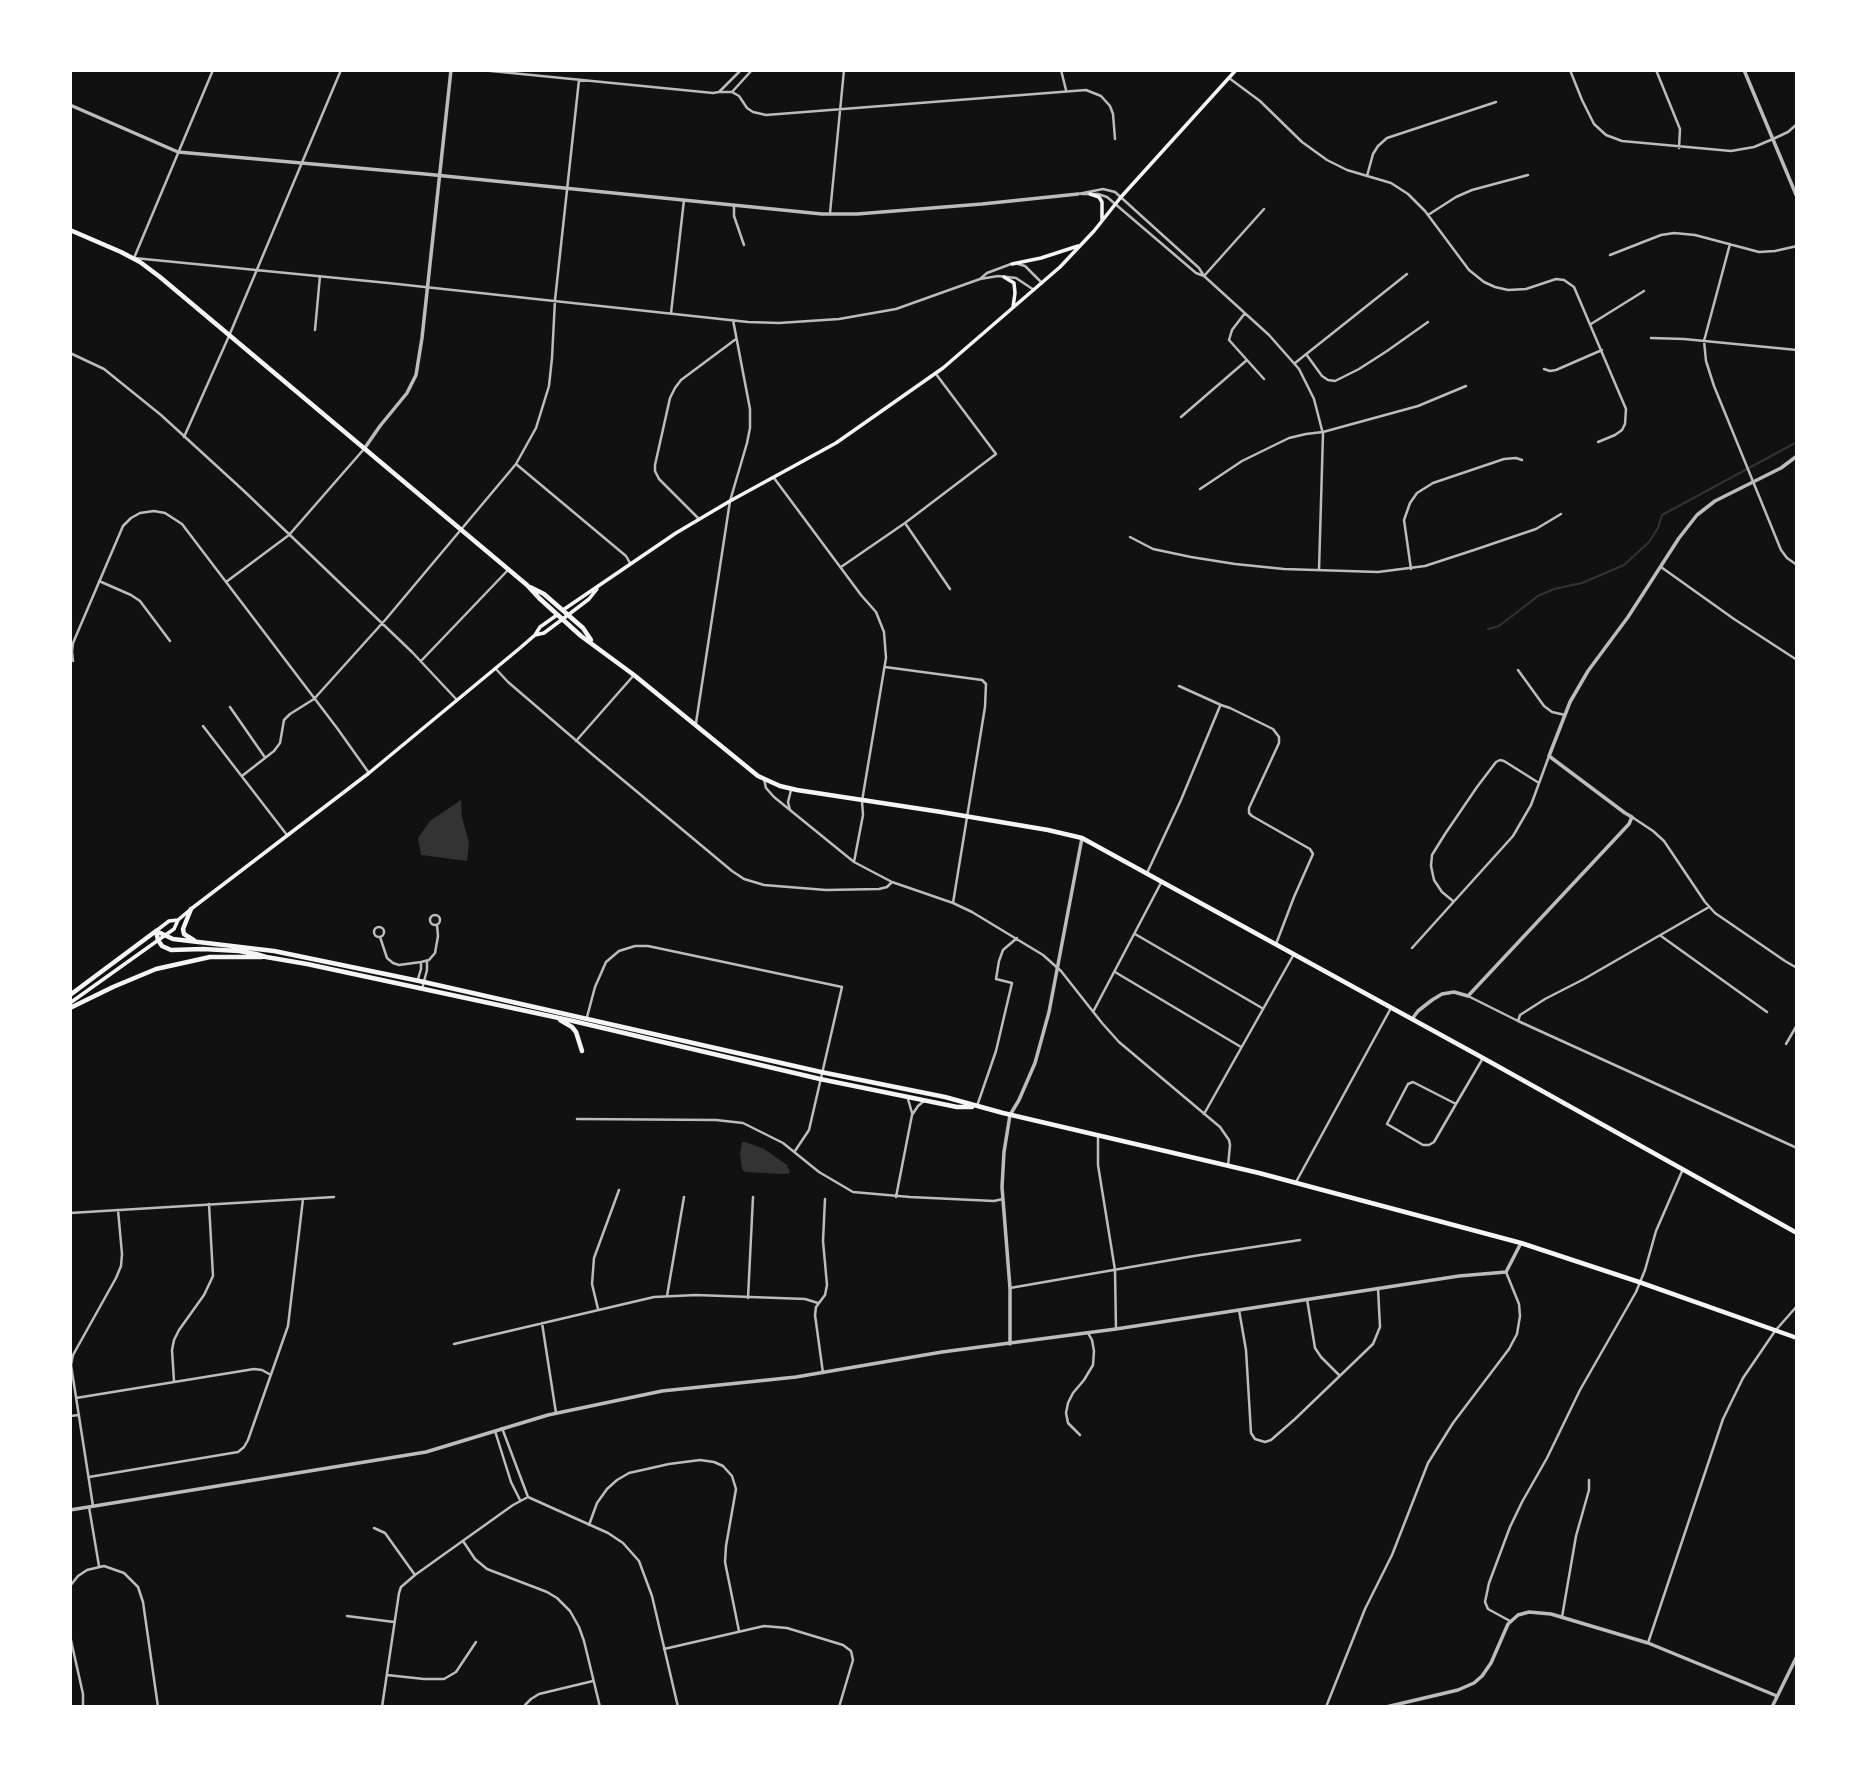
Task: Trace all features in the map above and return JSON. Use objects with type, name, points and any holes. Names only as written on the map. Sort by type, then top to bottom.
[{"type":"main road","points":[[70,1006],[174,929],[178,920],[191,909],[369,774],[562,610],[699,519],[836,443],[936,373],[1042,283],[1080,246],[1236,70]]},
{"type":"main road","points":[[1090,194],[1099,197],[1102,202],[1101,222]]},
{"type":"main road","points":[[70,230],[134,258],[160,277],[527,585],[581,636],[764,779],[792,789],[1082,838],[1797,1233]]},
{"type":"main road","points":[[1012,264],[1080,246]]},
{"type":"main road","points":[[1003,277],[1014,284],[1012,309]]},
{"type":"main road","points":[[527,585],[544,594],[583,628],[594,644]]},
{"type":"main road","points":[[535,635],[544,633],[563,620],[599,587]]},
{"type":"main road","points":[[191,909],[183,929],[184,934],[196,942]]},
{"type":"main road","points":[[70,995],[156,930],[169,921],[178,920]]},
{"type":"main road","points":[[156,930],[173,939],[274,951],[421,981],[907,1096],[957,1107],[976,1107]]},
{"type":"main road","points":[[156,930],[162,946],[171,950],[239,951],[556,1018],[586,1021]]},
{"type":"main road","points":[[70,1006],[171,965],[210,957],[266,957]]},
{"type":"main road","points":[[556,1018],[576,1032],[582,1051]]},
{"type":"main road","points":[[820,1075],[945,1097],[976,1107],[1296,1182],[1521,1243],[1797,1338]]},
{"type":"street","points":[[213,70],[134,258],[779,323],[858,316],[896,309],[980,279],[1020,279],[1034,290]]},
{"type":"street","points":[[184,437],[341,70]]},
{"type":"street","points":[[226,582],[289,535],[364,449],[414,381],[418,368],[451,70]]},
{"type":"street","points":[[481,70],[706,93],[732,92],[739,96],[750,110],[762,115],[1086,90],[1105,99],[1113,114],[1115,139]]},
{"type":"street","points":[[719,92],[741,70]]},
{"type":"street","points":[[732,92],[752,70]]},
{"type":"street","points":[[830,214],[844,70]]},
{"type":"street","points":[[1061,70],[1067,91]]},
{"type":"street","points":[[1570,70],[1594,124],[1602,132],[1622,141],[1731,151],[1746,149],[1773,139],[1797,124]]},
{"type":"street","points":[[1656,70],[1680,129],[1679,148]]},
{"type":"street","points":[[1744,70],[1797,197]]},
{"type":"street","points":[[1229,78],[1260,101],[1319,155],[1338,166],[1403,189],[1428,215],[1469,270],[1479,279],[1495,287],[1518,290],[1533,288],[1552,280],[1572,284],[1625,405],[1627,416],[1619,432],[1598,442]]},
{"type":"street","points":[[242,776],[274,751],[280,743],[284,720],[314,699],[382,624],[516,464],[536,428],[543,408],[552,358],[555,300],[579,80]]},
{"type":"street","points":[[1367,176],[1373,154],[1387,138],[1496,102]]},
{"type":"street","points":[[70,105],[178,152],[830,214],[969,205],[1103,189],[1115,191],[1280,345],[1295,363],[1309,388],[1323,432],[1319,570]]},
{"type":"street","points":[[1428,215],[1472,190],[1528,176]]},
{"type":"street","points":[[1078,194],[1101,195],[1116,204],[1196,273],[1204,276]]},
{"type":"street","points":[[671,313],[684,200]]},
{"type":"street","points":[[734,205],[734,216],[744,245]]},
{"type":"street","points":[[1204,276],[1264,209]]},
{"type":"street","points":[[1610,255],[1650,239],[1674,233],[1759,252],[1797,246]]},
{"type":"street","points":[[1730,244],[1704,341],[1706,361],[1781,550],[1797,565]]},
{"type":"street","points":[[980,279],[987,273],[1012,264],[1025,266],[1042,283]]},
{"type":"street","points":[[1295,363],[1407,274]]},
{"type":"street","points":[[315,330],[320,276]]},
{"type":"street","points":[[1591,324],[1644,291]]},
{"type":"street","points":[[1245,313],[1232,330],[1229,340],[1264,379]]},
{"type":"street","points":[[696,726],[730,501],[751,419],[733,320]]},
{"type":"street","points":[[1306,354],[1325,378],[1335,381],[1387,351],[1428,321]]},
{"type":"street","points":[[1651,338],[1797,350]]},
{"type":"street","points":[[699,519],[659,479],[655,474],[655,465],[670,398],[675,388],[736,339]]},
{"type":"street","points":[[1544,369],[1556,370],[1602,350]]},
{"type":"street","points":[[70,353],[104,369],[184,437],[421,661],[457,700]]},
{"type":"street","points":[[1181,417],[1247,360]]},
{"type":"street","points":[[841,567],[905,523],[996,454],[936,373]]},
{"type":"street","points":[[1200,489],[1242,461],[1297,436],[1323,432],[1418,406],[1466,386]]},
{"type":"street","points":[[1412,948],[1513,836],[1525,816],[1565,715],[1582,681],[1640,600],[1679,538],[1697,515],[1715,501],[1781,468],[1797,456]]},
{"type":"street","points":[[1411,569],[1404,520],[1410,503],[1418,493],[1433,483],[1504,459],[1522,460]]},
{"type":"street","points":[[516,464],[626,556],[630,563]]},
{"type":"street","points":[[774,478],[879,619],[886,642],[885,667],[854,862]]},
{"type":"street","points":[[73,661],[72,647],[120,531],[135,515],[149,511],[165,513],[175,518],[187,531],[369,774]]},
{"type":"street","points":[[1130,537],[1153,549],[1191,558],[1235,564],[1378,572],[1425,566],[1544,526],[1561,514]]},
{"type":"street","points":[[905,523],[950,589]]},
{"type":"street","points":[[1661,567],[1797,660]]},
{"type":"street","points":[[421,661],[509,570]]},
{"type":"street","points":[[99,581],[140,601],[170,641]]},
{"type":"street","points":[[885,667],[982,680],[986,684],[985,707],[953,903]]},
{"type":"street","points":[[495,668],[576,741],[744,879],[764,885],[826,890],[879,889],[892,882]]},
{"type":"street","points":[[1518,670],[1544,706],[1552,712],[1565,715]]},
{"type":"street","points":[[576,741],[634,675]]},
{"type":"street","points":[[1180,686],[1225,705],[1278,734],[1279,743],[1249,813],[1310,849],[1313,854],[1276,944]]},
{"type":"street","points":[[1147,873],[1221,705]]},
{"type":"street","points":[[229,707],[265,757]]},
{"type":"street","points":[[203,726],[287,835]]},
{"type":"street","points":[[1549,756],[1664,841],[1709,907],[1797,968]]},
{"type":"street","points":[[1454,902],[1442,892],[1434,880],[1431,860],[1435,848],[1477,787],[1496,762],[1502,760],[1539,783]]},
{"type":"street","points":[[764,779],[766,788],[774,797],[854,862],[892,882],[953,903],[1043,955],[1119,1042],[1220,1127],[1229,1140],[1228,1166]]},
{"type":"street","points":[[790,810],[789,798],[792,789]]},
{"type":"street","points":[[1468,996],[1626,827],[1632,817]]},
{"type":"street","points":[[1010,1344],[1010,1289],[1003,1199],[1004,1152],[1010,1115],[1035,1063],[1049,1012],[1082,838]]},
{"type":"street","points":[[1093,1012],[1161,881]]},
{"type":"street","points":[[1517,1021],[1520,1015],[1545,999],[1709,907]]},
{"type":"street","points":[[380,937],[387,958],[393,963],[399,965],[426,961],[435,953],[437,925]]},
{"type":"street","points":[[1135,934],[1263,1009]]},
{"type":"street","points":[[1661,936],[1767,1012]]},
{"type":"street","points":[[976,1107],[996,1051],[1012,983],[996,979],[999,961],[1003,950],[1017,939]]},
{"type":"street","points":[[586,1021],[595,987],[606,962],[619,951],[635,946],[649,946],[842,987],[809,1130],[795,1151]]},
{"type":"street","points":[[1204,1114],[1294,954]]},
{"type":"street","points":[[419,988],[426,961]]},
{"type":"street","points":[[421,962],[421,981]]},
{"type":"street","points":[[1115,972],[1242,1047]]},
{"type":"street","points":[[1412,1019],[1425,1005],[1442,994],[1454,992],[1468,996],[1797,1149]]},
{"type":"street","points":[[1296,1182],[1391,1008]]},
{"type":"street","points":[[1786,1044],[1797,1025]]},
{"type":"street","points":[[1457,1104],[1413,1082],[1409,1084],[1387,1124],[1423,1145],[1434,1142],[1457,1104],[1483,1058]]},
{"type":"street","points":[[907,1096],[912,1115]]},
{"type":"street","points":[[896,1197],[912,1115],[925,1099]]},
{"type":"street","points":[[577,1119],[723,1120],[759,1130],[783,1143],[819,1172],[853,1192],[896,1197],[994,1201],[1003,1199]]},
{"type":"street","points":[[1098,1136],[1098,1165],[1115,1270],[1116,1329]]},
{"type":"street","points":[[1510,1622],[1485,1605],[1493,1572],[1522,1502],[1580,1390],[1636,1292],[1656,1231],[1683,1169]]},
{"type":"street","points":[[598,1309],[592,1284],[594,1258],[619,1190]]},
{"type":"street","points":[[70,1213],[334,1197]]},
{"type":"street","points":[[667,1296],[684,1197]]},
{"type":"street","points":[[748,1298],[753,1197]]},
{"type":"street","points":[[89,1477],[238,1452],[248,1440],[288,1326],[303,1199]]},
{"type":"street","points":[[823,1373],[815,1315],[827,1285],[823,1241],[825,1199]]},
{"type":"street","points":[[174,1381],[174,1340],[204,1295],[213,1276],[209,1205]]},
{"type":"street","points":[[99,1566],[89,1477],[71,1370],[73,1355],[121,1266],[118,1210]]},
{"type":"street","points":[[1010,1289],[1300,1240]]},
{"type":"street","points":[[1506,1272],[1521,1243]]},
{"type":"street","points":[[70,1510],[424,1452],[556,1413],[670,1389],[823,1373],[942,1352],[1116,1329],[1459,1276],[1506,1272]]},
{"type":"street","points":[[1326,1707],[1365,1609],[1392,1555],[1428,1463],[1453,1423],[1509,1349],[1517,1334],[1521,1316],[1520,1304],[1506,1272]]},
{"type":"street","points":[[1239,1310],[1246,1350],[1251,1433],[1258,1441],[1265,1442],[1271,1440],[1370,1348],[1380,1327],[1378,1288]]},
{"type":"street","points":[[454,1344],[598,1309],[667,1296],[805,1299],[818,1303]]},
{"type":"street","points":[[1307,1299],[1315,1348],[1340,1377]]},
{"type":"street","points":[[1648,1643],[1723,1419],[1743,1378],[1775,1331],[1797,1306]]},
{"type":"street","points":[[542,1323],[556,1413]]},
{"type":"street","points":[[1080,1435],[1068,1423],[1066,1413],[1073,1393],[1093,1365],[1094,1351],[1088,1333]]},
{"type":"street","points":[[76,1398],[254,1369],[271,1375]]},
{"type":"street","points":[[70,1416],[79,1415]]},
{"type":"street","points":[[502,1428],[528,1497],[616,1538],[639,1561],[652,1596],[678,1707]]},
{"type":"street","points":[[495,1430],[511,1482],[520,1500]]},
{"type":"street","points":[[589,1525],[601,1497],[612,1484],[629,1473],[700,1460],[723,1466],[732,1476],[736,1489],[725,1562],[739,1631]]},
{"type":"street","points":[[1562,1617],[1589,1480]]},
{"type":"street","points":[[382,1707],[400,1590],[415,1575],[528,1497]]},
{"type":"street","points":[[374,1528],[384,1533],[415,1575]]},
{"type":"street","points":[[463,1541],[479,1563],[487,1569],[547,1592],[570,1611],[582,1634],[600,1707]]},
{"type":"street","points":[[70,1586],[82,1573],[99,1566],[109,1566],[124,1573],[134,1582],[140,1592],[158,1707]]},
{"type":"street","points":[[1386,1707],[1474,1684],[1491,1663],[1505,1628],[1518,1615],[1529,1612],[1562,1617],[1648,1643],[1777,1696]]},
{"type":"street","points":[[347,1616],[394,1622]]},
{"type":"street","points":[[664,1649],[757,1626],[779,1626],[846,1646],[851,1651],[853,1660],[839,1707]]},
{"type":"street","points":[[70,1636],[83,1694],[83,1707]]},
{"type":"street","points":[[387,1675],[444,1679],[456,1672],[476,1643]]},
{"type":"street","points":[[1772,1707],[1797,1657]]},
{"type":"street","points":[[525,1705],[539,1694],[593,1681]]},
{"type":"shaded area","points":[[461,800],[462,817],[469,842],[467,861],[421,855],[418,838],[430,821]]},
{"type":"shaded area","points":[[742,1142],[764,1149],[787,1165],[790,1173],[745,1172],[740,1154]]},
{"type":"waterway","points":[[1488,629],[1499,626],[1538,596],[1554,589],[1582,583],[1624,565],[1649,542],[1662,515],[1797,442]]}]
